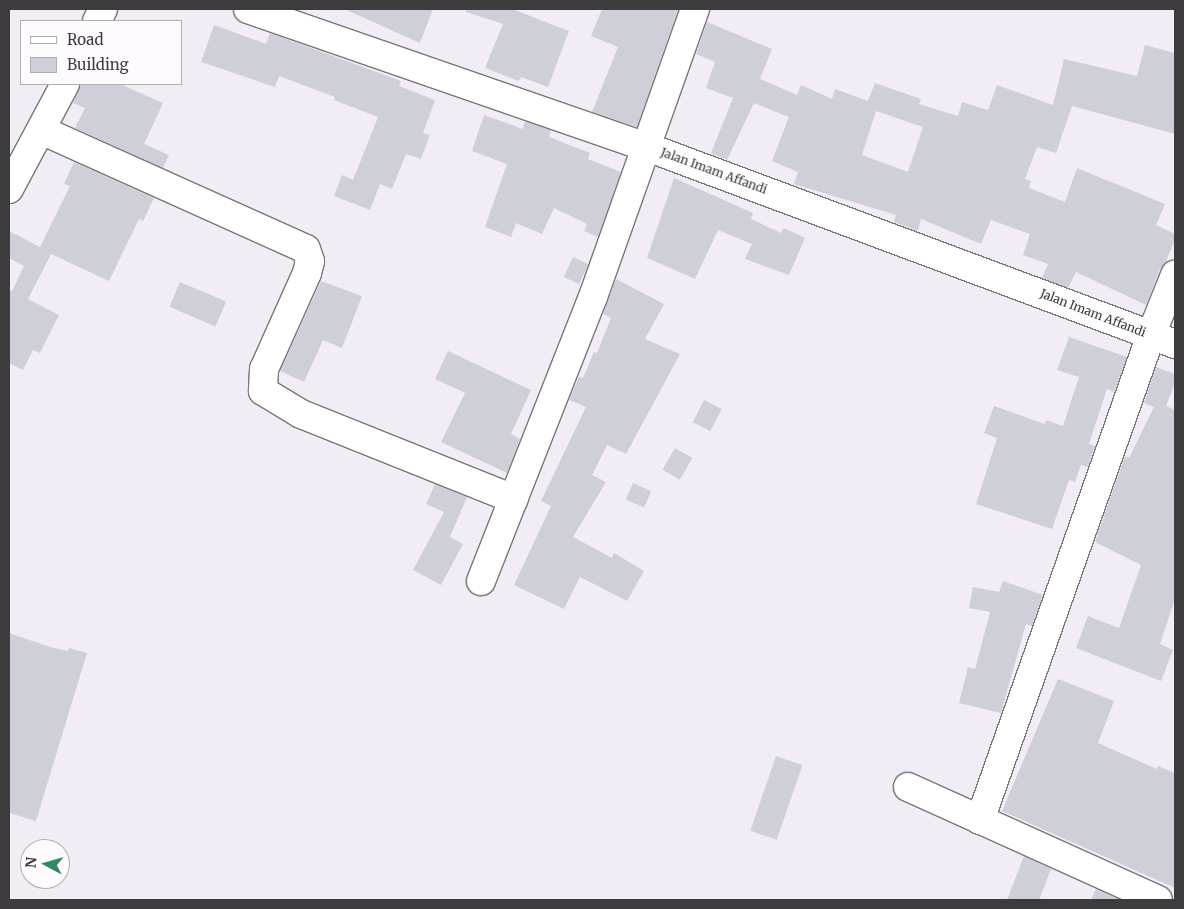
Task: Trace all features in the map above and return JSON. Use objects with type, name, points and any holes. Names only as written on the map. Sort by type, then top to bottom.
[{"type":"street","name":"Jalan Imam Affandi","points":[[248,9],[648,147],[1163,340]]},
{"type":"street","points":[[481,581],[593,297],[648,147],[695,9]]},
{"type":"street","points":[[9,189],[64,85]]},
{"type":"street","points":[[41,130],[306,249],[310,260],[308,273],[264,369],[263,391],[301,414],[514,499]]},
{"type":"street","points":[[980,820],[1163,340],[1175,275]]},
{"type":"street","points":[[908,787],[1158,900]]},
{"type":"building","points":[[344,9],[433,9],[420,43]]},
{"type":"building","points":[[466,9],[512,9],[569,31],[548,87],[521,77],[519,81],[485,68],[503,24],[466,12]]},
{"type":"building","points":[[602,9],[678,10],[637,127],[592,112],[618,47],[591,36]]},
{"type":"building","points":[[707,22],[772,49],[760,79],[797,95],[801,85],[832,99],[835,89],[868,101],[875,83],[921,99],[919,104],[958,116],[962,102],[988,110],[997,85],[1053,105],[1064,59],[1137,76],[1145,45],[1175,53],[1175,134],[1072,106],[1056,153],[1037,147],[1025,179],[1031,181],[1029,188],[1065,202],[1077,168],[1165,204],[1156,225],[1175,234],[1175,240],[1166,261],[1169,261],[1160,269],[1146,305],[1076,272],[1068,288],[1042,278],[1048,264],[1023,255],[1030,234],[991,220],[981,244],[921,219],[918,231],[894,222],[896,215],[794,184],[798,172],[772,161],[789,117],[754,103],[727,160],[711,153],[733,98],[706,88],[715,62],[696,54]],"holes":[[[876,111],[923,127],[908,172],[862,155]]]},
{"type":"building","points":[[214,25],[266,44],[270,33],[401,81],[399,86],[435,100],[423,133],[430,135],[421,159],[406,154],[392,189],[380,184],[370,210],[334,196],[342,175],[353,180],[378,117],[334,100],[335,97],[279,76],[275,87],[201,62]]},
{"type":"building","points":[[81,85],[122,85],[163,103],[144,144],[169,155],[163,168],[75,128],[85,108],[73,103]]},
{"type":"building","points":[[484,115],[523,129],[525,121],[551,130],[549,137],[590,153],[588,159],[621,172],[598,237],[584,231],[587,224],[554,208],[542,234],[516,223],[511,237],[485,227],[507,164],[472,151]]},
{"type":"building","points":[[74,162],[154,198],[143,221],[139,219],[109,281],[51,254],[28,299],[59,315],[40,353],[33,350],[23,370],[9,363],[9,289],[12,291],[24,266],[9,258],[9,231],[40,247],[70,186],[64,184]]},
{"type":"building","points":[[674,178],[753,213],[751,219],[781,233],[784,228],[805,238],[789,275],[745,259],[752,244],[718,230],[695,279],[647,258]]},
{"type":"building","points":[[573,257],[588,264],[579,284],[564,277]]},
{"type":"building","points":[[616,279],[664,304],[645,339],[680,354],[626,454],[607,445],[592,475],[606,482],[573,537],[612,558],[614,553],[644,571],[627,601],[580,577],[564,609],[514,585],[551,506],[541,501],[586,407],[569,400],[579,377],[583,378],[594,352],[597,353],[611,318],[603,314]]},
{"type":"building","points":[[321,281],[362,296],[342,348],[323,340],[304,382],[280,371]]},
{"type":"building","points":[[180,282],[226,302],[215,326],[169,307]]},
{"type":"building","points":[[1069,337],[1127,357],[1114,392],[1107,389],[1089,444],[1095,446],[1088,467],[1081,465],[1075,482],[1069,480],[1052,529],[976,504],[997,438],[984,433],[994,406],[1045,424],[1046,420],[1063,426],[1079,377],[1057,370]]},
{"type":"building","points":[[448,351],[531,390],[511,434],[520,439],[507,473],[441,442],[465,393],[435,379]]},
{"type":"building","points":[[1156,367],[1175,374],[1175,383],[1166,406],[1175,410],[1175,599],[1160,644],[1173,650],[1161,681],[1076,648],[1088,616],[1119,628],[1141,565],[1095,542],[1125,456],[1129,458],[1154,407],[1144,403]]},
{"type":"building","points":[[704,400],[722,409],[710,431],[693,422]]},
{"type":"building","points":[[675,448],[692,458],[680,480],[662,470]]},
{"type":"building","points":[[633,483],[651,491],[644,508],[626,499]]},
{"type":"building","points":[[435,484],[467,497],[450,537],[463,544],[441,585],[413,570],[444,512],[426,504]]},
{"type":"building","points":[[1003,581],[1043,595],[1032,626],[1026,624],[1001,713],[959,703],[968,667],[975,669],[990,612],[969,608],[973,587],[999,592]]},
{"type":"building","points":[[9,633],[50,647],[68,651],[69,648],[87,653],[36,821],[9,813]]},
{"type":"building","points":[[1058,679],[1114,701],[1098,743],[1157,769],[1158,766],[1175,773],[1175,888],[1002,811]]},
{"type":"building","points":[[776,756],[802,765],[777,840],[750,831]]},
{"type":"building","points":[[1024,856],[1051,869],[1039,900],[1007,900]]},
{"type":"building","points":[[1096,889],[1121,900],[1091,900]]}]
